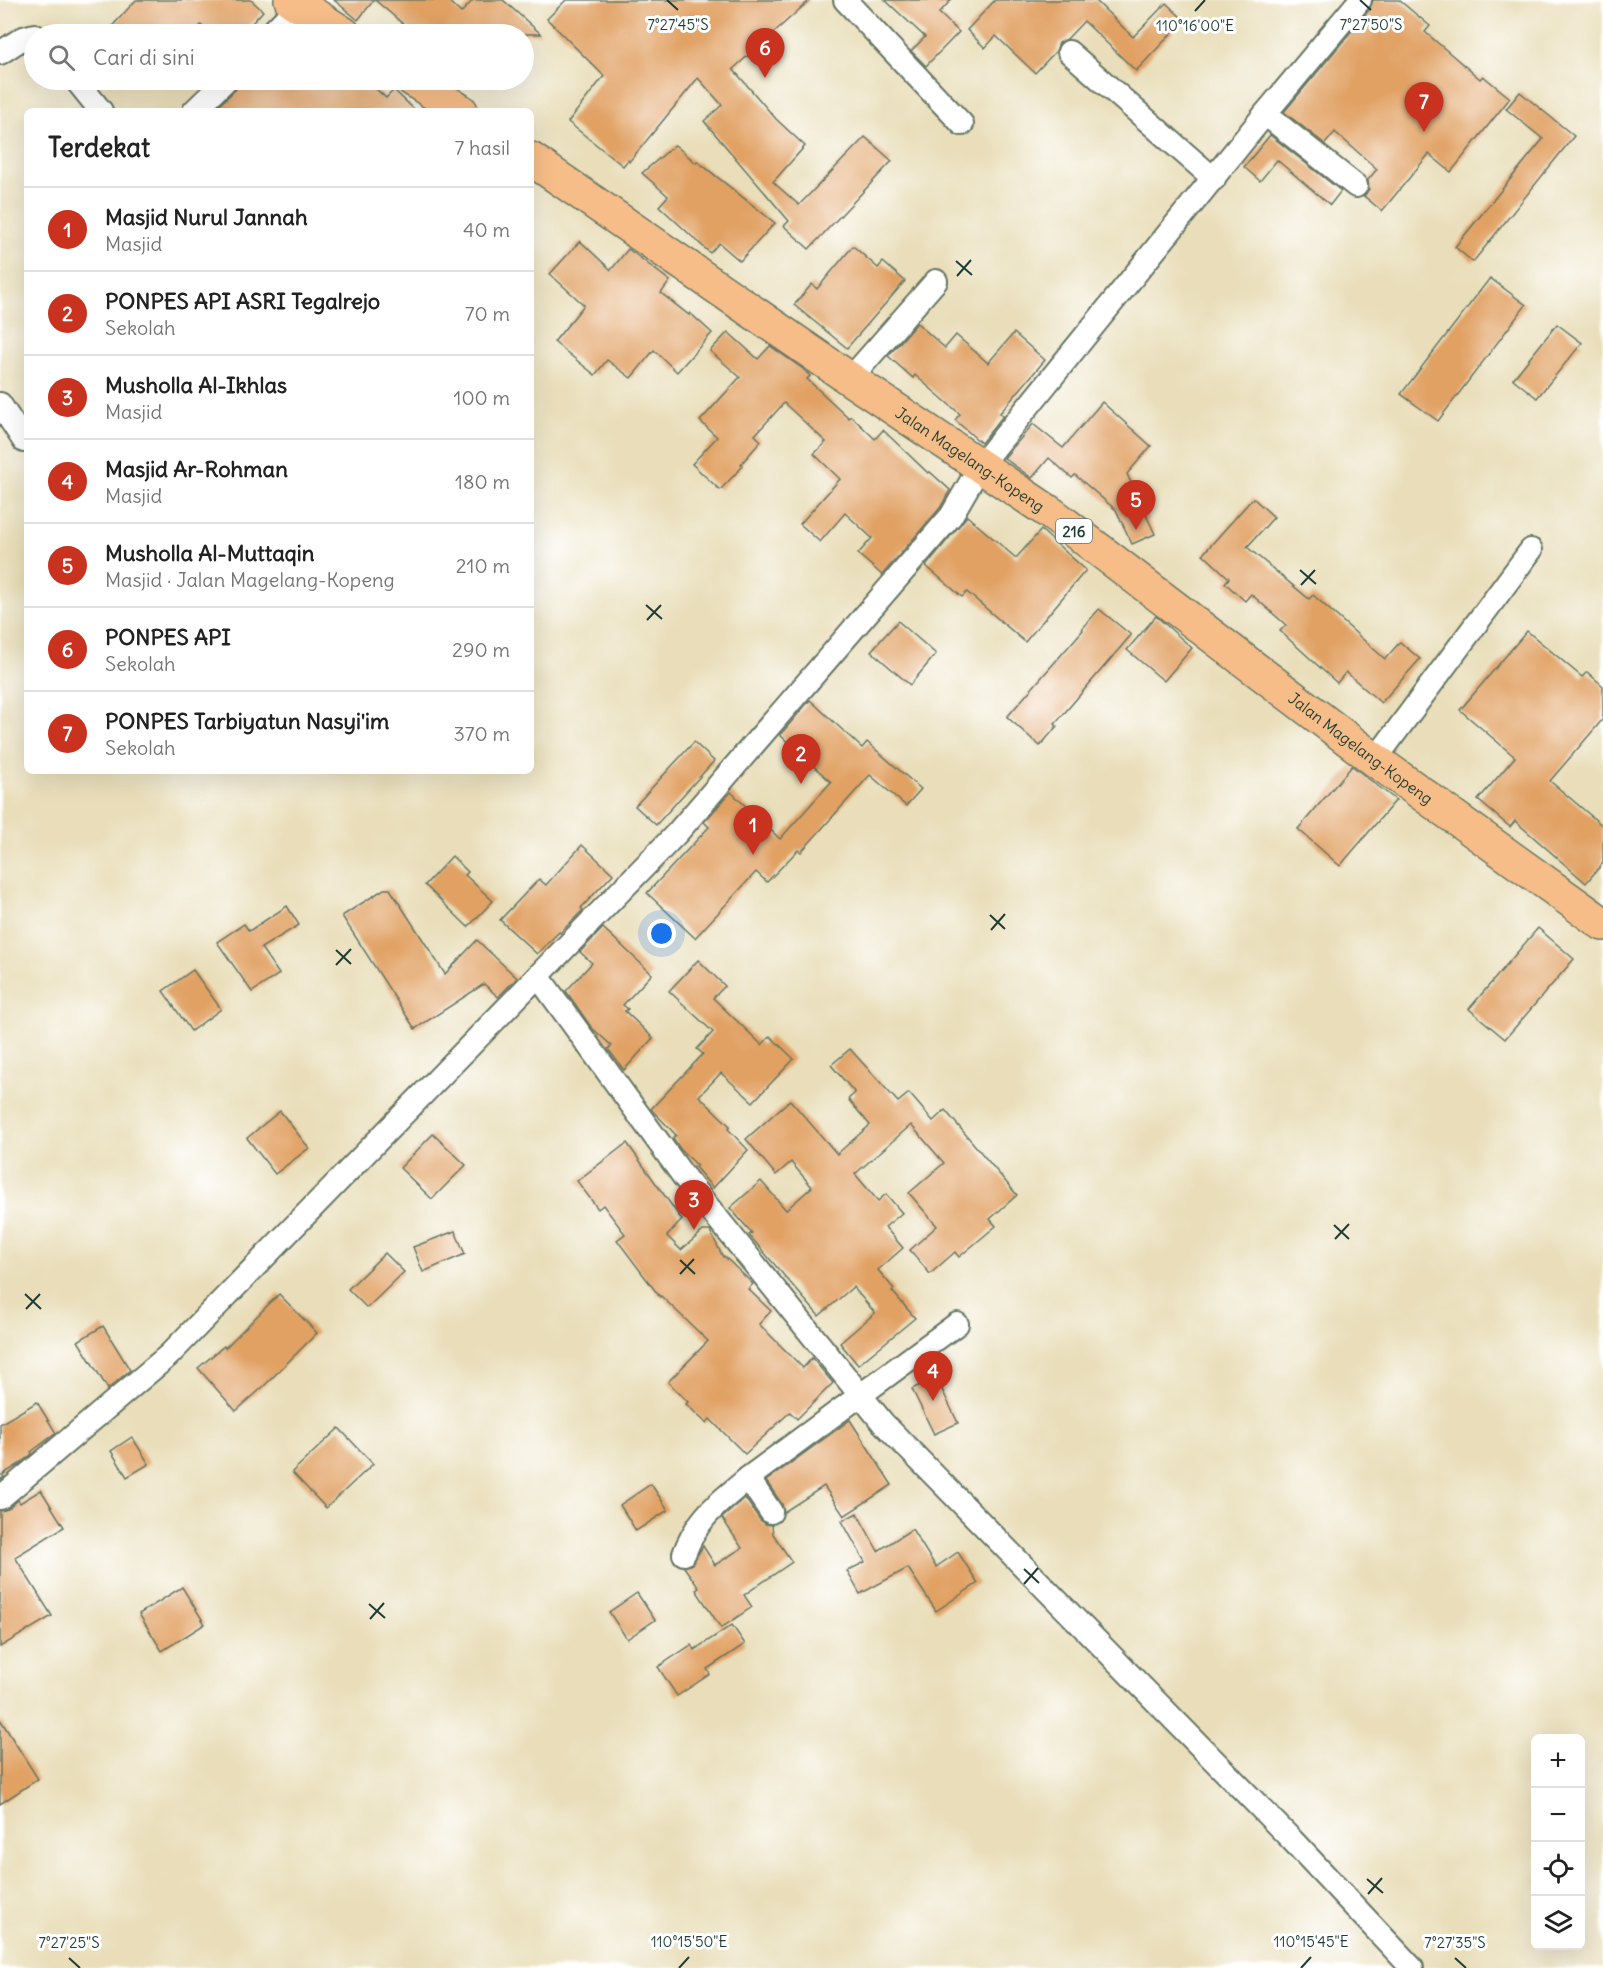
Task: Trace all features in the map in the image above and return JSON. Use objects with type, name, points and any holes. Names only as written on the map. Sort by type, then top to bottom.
[{"type":"main road","points":[[295,3],[328,24]]},
{"type":"main road","points":[[428,90],[456,108]]},
{"type":"main road","name":"Jalan Magelang-Kopeng","points":[[534,161],[850,379],[1052,514],[1375,760],[1603,924]]},
{"type":"street","points":[[845,0],[962,124]]},
{"type":"street","points":[[0,1498],[168,1355],[677,833],[951,516],[980,466],[1360,0]]},
{"type":"street","points":[[278,24],[295,3]]},
{"type":"street","points":[[0,53],[24,38]]},
{"type":"street","points":[[1069,52],[1214,178]]},
{"type":"street","points":[[84,90],[98,108]]},
{"type":"street","points":[[197,108],[215,90]]},
{"type":"street","points":[[1265,114],[1356,186]]},
{"type":"street","points":[[850,379],[936,281]]},
{"type":"street","points":[[0,404],[24,441]]},
{"type":"street","points":[[1375,760],[1531,550]]},
{"type":"street","points":[[538,976],[684,1177],[883,1423],[1292,1840],[1412,1968]]},
{"type":"street","points":[[684,1554],[701,1520],[748,1478],[957,1324]]},
{"type":"street","points":[[748,1478],[771,1512]]},
{"type":"building","points":[[136,0],[251,0],[263,11],[251,24],[114,24]]},
{"type":"building","points":[[334,0],[374,0],[358,20]]},
{"type":"building","points":[[375,0],[447,0],[461,13],[473,0],[503,0],[530,24],[403,24]]},
{"type":"building","points":[[566,0],[810,0],[733,69],[776,119],[805,146],[773,182],[799,205],[865,137],[892,161],[809,249],[784,226],[789,221],[704,121],[722,105],[698,78],[629,162],[628,160],[623,166],[568,122],[604,76],[547,19]]},
{"type":"building","points":[[885,0],[951,0],[939,13],[959,32],[926,66],[911,51],[925,37]]},
{"type":"building","points":[[995,0],[1095,0],[1133,37],[1166,3],[1184,20],[1136,71],[1084,21],[1067,39],[1059,43],[1056,51],[1035,73],[996,36],[985,48],[967,30]]},
{"type":"building","points":[[1373,0],[1399,0],[1430,26],[1425,32],[1480,79],[1483,76],[1510,98],[1451,172],[1429,154],[1382,211],[1364,196],[1369,189],[1368,180],[1377,169],[1335,132],[1325,144],[1284,112],[1370,9]]},
{"type":"building","points":[[235,90],[377,90],[386,98],[394,90],[413,108],[216,108]]},
{"type":"building","points":[[1520,92],[1574,136],[1473,262],[1455,247],[1543,139],[1506,109]]},
{"type":"building","points":[[1270,135],[1341,191],[1330,205],[1277,160],[1260,181],[1244,167]]},
{"type":"building","points":[[675,145],[775,223],[740,261],[719,243],[710,253],[659,206],[668,196],[642,173]]},
{"type":"building","points":[[580,241],[611,270],[628,249],[670,281],[661,293],[689,315],[690,313],[712,333],[677,372],[654,350],[631,378],[607,360],[595,375],[554,342],[584,305],[550,274]]},
{"type":"building","points":[[853,246],[878,268],[883,262],[905,281],[847,348],[794,305],[812,284],[817,289]]},
{"type":"building","points":[[1490,278],[1526,305],[1438,421],[1401,394]]},
{"type":"building","points":[[917,323],[945,348],[956,335],[988,363],[1014,333],[1045,360],[1000,413],[1003,416],[981,443],[955,420],[960,414],[915,375],[913,378],[888,356]]},
{"type":"building","points":[[1557,324],[1582,343],[1537,398],[1513,379]]},
{"type":"building","points":[[728,332],[758,359],[770,346],[803,369],[810,376],[807,379],[849,418],[851,416],[875,439],[883,430],[928,473],[930,472],[950,490],[940,508],[882,575],[858,554],[872,538],[845,513],[820,542],[800,524],[840,479],[814,454],[826,442],[784,403],[755,435],[761,441],[741,464],[743,466],[720,490],[692,464],[717,437],[700,421],[740,377],[710,351]]},
{"type":"building","points":[[1102,402],[1151,446],[1127,474],[1155,534],[1132,544],[1116,510],[1075,475],[1072,478],[1049,458],[1032,478],[1004,458],[1033,424],[1063,448]]},
{"type":"building","points":[[1253,498],[1274,517],[1247,547],[1309,599],[1313,595],[1385,659],[1400,642],[1420,659],[1381,703],[1346,672],[1337,683],[1280,631],[1286,625],[1251,594],[1245,601],[1225,583],[1229,578],[1203,554]]},
{"type":"building","points":[[967,516],[1016,558],[1041,530],[1086,570],[1025,642],[967,592],[962,597],[926,566]]},
{"type":"building","points":[[1099,609],[1131,635],[1055,724],[1057,726],[1040,746],[1007,717]]},
{"type":"building","points":[[1156,616],[1192,648],[1164,681],[1127,650]]},
{"type":"building","points":[[898,621],[936,654],[910,685],[871,651]]},
{"type":"building","points":[[1527,631],[1582,677],[1587,672],[1603,686],[1603,719],[1550,781],[1603,826],[1603,863],[1586,883],[1515,821],[1510,827],[1478,800],[1515,757],[1460,710]]},
{"type":"building","points":[[810,700],[862,748],[867,742],[921,789],[906,806],[870,775],[801,852],[798,850],[767,882],[756,872],[695,938],[647,893],[709,827],[704,822],[731,792],[780,839],[831,782],[780,735]]},
{"type":"building","points":[[694,742],[714,761],[656,825],[635,806]]},
{"type":"building","points":[[1352,766],[1396,800],[1340,866],[1298,829]]},
{"type":"building","points":[[582,845],[613,874],[581,908],[583,910],[537,954],[500,920],[539,879],[546,885]]},
{"type":"building","points":[[452,856],[468,872],[465,875],[493,901],[468,927],[425,885]]},
{"type":"building","points":[[384,889],[390,889],[445,974],[477,940],[517,978],[498,997],[484,984],[415,1029],[342,916]]},
{"type":"building","points":[[287,906],[299,925],[261,948],[279,974],[252,992],[217,942],[244,924],[249,931]]},
{"type":"building","points":[[603,928],[652,974],[623,1005],[628,1009],[625,1011],[653,1038],[624,1070],[608,1049],[612,1046],[591,1027],[566,991],[592,963],[580,952]]},
{"type":"building","points":[[1538,928],[1574,959],[1505,1039],[1469,1009]]},
{"type":"building","points":[[698,960],[725,986],[713,998],[762,1045],[770,1036],[794,1059],[753,1102],[721,1073],[699,1096],[730,1126],[728,1129],[748,1150],[713,1188],[695,1167],[697,1165],[681,1150],[673,1138],[676,1135],[651,1109],[703,1054],[697,1049],[713,1032],[669,991]]},
{"type":"building","points":[[193,970],[221,1009],[191,1031],[163,991]]},
{"type":"building","points":[[850,1049],[898,1102],[909,1093],[933,1121],[945,1110],[1017,1195],[990,1219],[996,1226],[959,1257],[955,1252],[930,1274],[910,1250],[937,1226],[909,1193],[944,1163],[911,1125],[855,1174],[878,1201],[886,1194],[902,1213],[885,1227],[903,1248],[878,1270],[915,1318],[858,1365],[840,1343],[875,1313],[853,1287],[819,1316],[749,1235],[752,1233],[730,1208],[761,1181],[786,1210],[812,1187],[791,1162],[776,1175],[746,1139],[790,1100],[837,1154],[870,1125],[848,1099],[855,1093],[831,1065]]},
{"type":"building","points":[[280,1111],[309,1148],[275,1174],[247,1138]]},
{"type":"building","points":[[433,1134],[466,1165],[432,1199],[400,1168]]},
{"type":"building","points":[[627,1143],[682,1220],[667,1236],[681,1250],[703,1231],[710,1231],[723,1257],[753,1284],[748,1289],[771,1311],[759,1324],[803,1368],[812,1358],[833,1383],[797,1419],[790,1412],[745,1454],[710,1419],[706,1423],[668,1382],[708,1341],[660,1297],[617,1240],[625,1234],[603,1205],[598,1209],[577,1181]]},
{"type":"building","points":[[455,1231],[465,1254],[423,1272],[413,1247]]},
{"type":"building","points":[[385,1253],[404,1272],[367,1308],[348,1289]]},
{"type":"building","points":[[279,1294],[317,1333],[236,1411],[198,1368],[224,1346],[225,1348]]},
{"type":"building","points":[[103,1326],[130,1370],[108,1389],[78,1341]]},
{"type":"building","points":[[936,1377],[958,1423],[934,1434],[912,1389]]},
{"type":"building","points":[[37,1402],[56,1433],[18,1465],[2,1475],[4,1477],[0,1480],[0,1424]]},
{"type":"building","points":[[850,1420],[892,1485],[844,1516],[824,1486],[784,1512],[782,1504],[766,1481]]},
{"type":"building","points":[[339,1428],[373,1464],[326,1508],[292,1472]]},
{"type":"building","points":[[132,1437],[149,1464],[127,1477],[111,1451]]},
{"type":"building","points":[[651,1484],[668,1510],[636,1531],[620,1505]]},
{"type":"building","points":[[41,1490],[64,1527],[15,1557],[52,1616],[0,1647],[0,1511],[8,1509],[18,1500],[20,1503]]},
{"type":"building","points":[[745,1498],[760,1520],[772,1525],[773,1534],[792,1562],[744,1595],[752,1607],[721,1628],[696,1590],[699,1588],[684,1567],[692,1564],[703,1546],[715,1565],[742,1548],[722,1518]]},
{"type":"building","points":[[857,1513],[878,1551],[912,1529],[936,1567],[958,1552],[978,1583],[936,1611],[908,1568],[860,1594],[847,1571],[865,1562],[842,1521]]},
{"type":"building","points":[[182,1587],[205,1624],[162,1651],[139,1614]]},
{"type":"building","points":[[637,1593],[655,1620],[627,1639],[609,1612]]},
{"type":"building","points":[[732,1625],[745,1644],[707,1669],[710,1674],[677,1696],[658,1667],[691,1645],[694,1650]]},
{"type":"building","points":[[0,1719],[38,1779],[0,1804]]},
{"type":"place","name":"PONPES API","points":[[765,78]]},
{"type":"place","name":"PONPES Tarbiyatun Nasyi'im","points":[[1424,132]]},
{"type":"place","name":"Musholla Al-Muttaqin","points":[[1136,530]]},
{"type":"place","name":"PONPES API ASRI Tegalrejo","points":[[801,784]]},
{"type":"place","name":"Masjid Nurul Jannah","points":[[753,855]]},
{"type":"place","name":"Musholla Al-Ikhlas","points":[[694,1230]]},
{"type":"place","name":"Masjid Ar-Rohman","points":[[933,1401]]}]
